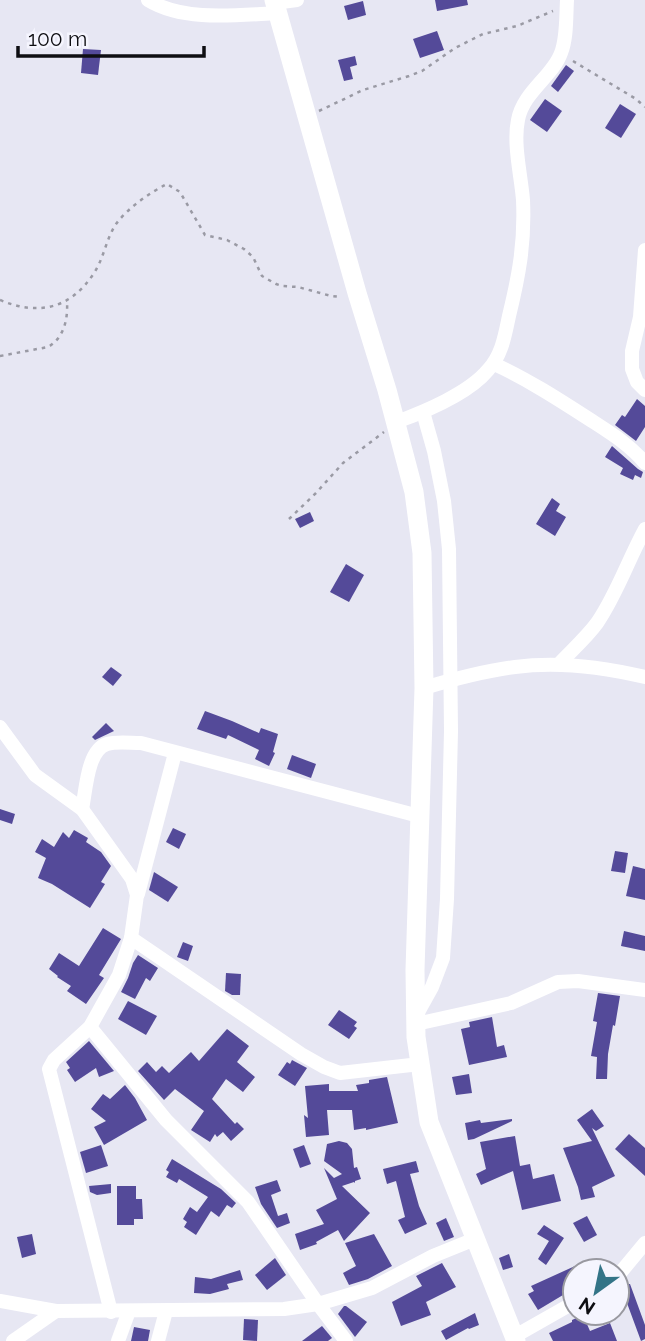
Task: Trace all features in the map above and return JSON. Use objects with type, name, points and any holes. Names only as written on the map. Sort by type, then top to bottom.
[{"type":"main road","points":[[275,6],[414,492],[422,553],[424,688],[415,970],[416,1037],[429,1122],[516,1339]]},
{"type":"street","points":[[148,0],[169,10],[186,13],[235,15],[298,0]]},
{"type":"street","points":[[396,422],[423,412],[482,377],[494,364],[503,343],[523,251],[517,120],[531,92],[561,53],[567,3]]},
{"type":"street","points":[[645,250],[640,317],[632,351],[632,369],[645,390]]},
{"type":"street","points":[[494,364],[579,412],[626,443],[645,463]]},
{"type":"street","points":[[417,1019],[443,958],[452,680],[449,549],[444,501],[423,412]]},
{"type":"street","points":[[559,664],[596,625],[645,528]]},
{"type":"street","points":[[424,688],[486,671],[518,666],[559,664],[612,669],[645,677]]},
{"type":"street","points":[[0,727],[35,775],[82,809],[132,879],[137,895]]},
{"type":"street","points":[[82,809],[92,759],[98,748],[108,743],[141,743],[419,816]]},
{"type":"street","points":[[111,1312],[49,1072],[54,1060],[90,1027],[119,975],[131,938],[137,895],[175,753]]},
{"type":"street","points":[[131,938],[324,1067],[340,1073],[420,1064]]},
{"type":"street","points":[[417,1019],[511,1003],[558,982],[645,990]]},
{"type":"street","points":[[90,1027],[166,1120],[248,1202],[346,1341]]},
{"type":"street","points":[[0,1301],[57,1311],[284,1309],[318,1304],[372,1288],[433,1256],[475,1239]]},
{"type":"street","points":[[631,1259],[645,1243]]},
{"type":"street","points":[[13,1341],[57,1311]]},
{"type":"street","points":[[118,1341],[129,1311]]},
{"type":"street","points":[[158,1341],[166,1311]]},
{"type":"street","points":[[516,1339],[561,1311]]},
{"type":"path","points":[[307,116],[363,90],[422,71],[455,48],[483,34],[517,26],[567,3]]},
{"type":"path","points":[[561,53],[645,107]]},
{"type":"path","points":[[0,300],[41,308],[66,302],[94,273],[116,225],[130,209],[167,184],[180,192],[205,235],[227,240],[244,249],[253,257],[262,276],[269,281],[331,296],[344,297],[357,293]]},
{"type":"path","points":[[0,356],[53,344],[65,324],[68,312],[66,302]]},
{"type":"path","points":[[289,519],[343,463],[396,422]]},
{"type":"building","points":[[435,0],[467,0],[468,5],[437,11]]},
{"type":"building","points":[[363,1],[366,15],[348,20],[344,6]]},
{"type":"building","points":[[437,31],[444,50],[420,58],[413,39]]},
{"type":"building","points":[[83,49],[101,50],[98,75],[81,73]]},
{"type":"building","points":[[355,56],[357,65],[350,67],[353,79],[344,81],[338,60]]},
{"type":"building","points":[[566,65],[574,71],[558,92],[551,86]]},
{"type":"building","points":[[545,99],[562,111],[547,132],[530,120]]},
{"type":"building","points":[[620,104],[636,114],[621,138],[605,128]]},
{"type":"building","points":[[637,399],[645,406],[645,427],[636,441],[615,425],[622,415],[625,417]]},
{"type":"building","points":[[612,446],[643,472],[641,478],[635,475],[633,480],[620,474],[623,468],[605,457]]},
{"type":"building","points":[[552,498],[560,504],[556,511],[566,517],[555,536],[536,524]]},
{"type":"building","points":[[310,512],[314,521],[300,528],[295,519]]},
{"type":"building","points":[[346,564],[364,575],[349,602],[330,592]]},
{"type":"building","points":[[111,667],[122,675],[113,686],[102,677]]},
{"type":"building","points":[[205,711],[259,733],[261,728],[278,734],[273,752],[275,753],[269,766],[255,759],[259,750],[228,735],[226,739],[197,729]]},
{"type":"building","points":[[106,723],[114,731],[95,740],[92,737]]},
{"type":"building","points":[[292,755],[316,764],[311,778],[287,769]]},
{"type":"building","points":[[0,809],[15,814],[12,824],[0,820]]},
{"type":"building","points":[[173,828],[186,834],[179,849],[166,842]]},
{"type":"building","points":[[74,830],[88,838],[86,842],[101,852],[111,866],[101,882],[105,884],[90,908],[38,878],[46,858],[35,852],[42,839],[54,847],[63,832],[69,838]]},
{"type":"building","points":[[615,851],[628,853],[625,873],[611,871]]},
{"type":"building","points":[[633,866],[645,869],[645,900],[626,896]]},
{"type":"building","points":[[154,872],[178,887],[168,902],[149,890]]},
{"type":"building","points":[[103,928],[121,939],[99,975],[104,978],[86,1004],[67,991],[71,986],[49,969],[59,953],[79,966]]},
{"type":"building","points":[[624,931],[645,936],[645,951],[621,946]]},
{"type":"building","points":[[183,942],[193,946],[188,961],[177,957]]},
{"type":"building","points":[[138,955],[158,968],[150,981],[146,978],[135,999],[121,992]]},
{"type":"building","points":[[226,973],[241,974],[240,995],[225,991]]},
{"type":"building","points":[[598,993],[620,996],[608,1054],[607,1079],[596,1079],[597,1057],[591,1056],[597,1022],[593,1021]]},
{"type":"building","points":[[128,1001],[157,1016],[146,1035],[118,1019]]},
{"type":"building","points":[[339,1010],[357,1022],[354,1026],[357,1028],[349,1039],[328,1025]]},
{"type":"building","points":[[492,1017],[497,1047],[504,1045],[507,1057],[469,1065],[461,1029],[470,1027],[469,1022]]},
{"type":"building","points":[[227,1029],[249,1046],[237,1062],[255,1077],[243,1092],[226,1079],[212,1099],[235,1124],[237,1122],[244,1129],[231,1141],[223,1132],[217,1137],[215,1134],[210,1142],[191,1130],[204,1111],[175,1089],[164,1100],[138,1071],[147,1062],[156,1072],[162,1066],[169,1073],[191,1052],[199,1061]]},
{"type":"building","points":[[89,1041],[114,1071],[99,1077],[96,1068],[75,1082],[67,1070],[70,1068],[66,1062]]},
{"type":"building","points":[[292,1060],[307,1068],[295,1086],[278,1075],[287,1062],[290,1064]]},
{"type":"building","points":[[469,1074],[472,1093],[456,1095],[452,1077]]},
{"type":"building","points":[[387,1077],[398,1123],[354,1130],[352,1110],[327,1110],[329,1135],[306,1137],[304,1115],[308,1118],[305,1086],[329,1084],[329,1091],[358,1091],[356,1085]]},
{"type":"building","points":[[125,1085],[147,1120],[104,1145],[94,1127],[106,1121],[91,1109],[103,1094],[110,1099]]},
{"type":"building","points":[[592,1109],[604,1126],[596,1131],[592,1128],[615,1176],[592,1187],[595,1197],[581,1200],[563,1148],[592,1141],[577,1120]]},
{"type":"building","points":[[512,1121],[468,1140],[465,1123]]},
{"type":"building","points":[[629,1134],[645,1148],[645,1176],[615,1149]]},
{"type":"building","points":[[515,1136],[520,1166],[530,1164],[533,1179],[554,1174],[561,1201],[522,1210],[513,1171],[481,1185],[476,1174],[486,1169],[480,1142]]},
{"type":"building","points":[[339,1141],[347,1143],[352,1149],[354,1168],[357,1167],[361,1179],[342,1186],[370,1213],[344,1241],[338,1230],[316,1242],[317,1244],[300,1250],[295,1234],[324,1224],[316,1210],[337,1199],[324,1168],[334,1178],[342,1174],[324,1161],[327,1144]]},
{"type":"building","points":[[101,1145],[108,1166],[86,1173],[80,1152]]},
{"type":"building","points":[[304,1145],[311,1164],[300,1168],[293,1149]]},
{"type":"building","points":[[172,1159],[221,1189],[236,1203],[232,1208],[227,1205],[219,1217],[211,1211],[196,1235],[184,1227],[187,1222],[183,1219],[190,1207],[197,1212],[208,1197],[179,1179],[177,1183],[166,1177],[169,1172],[166,1170]]},
{"type":"building","points":[[416,1161],[419,1172],[410,1174],[427,1224],[405,1234],[398,1220],[405,1217],[396,1181],[387,1184],[383,1169]]},
{"type":"building","points":[[277,1180],[281,1191],[271,1195],[278,1216],[287,1213],[290,1223],[277,1228],[261,1204],[255,1187]]},
{"type":"building","points":[[111,1184],[111,1193],[97,1195],[90,1192],[89,1186]]},
{"type":"building","points":[[117,1186],[136,1186],[136,1199],[142,1199],[143,1219],[134,1219],[134,1225],[117,1225]]},
{"type":"building","points":[[587,1216],[597,1235],[584,1242],[573,1223]]},
{"type":"building","points":[[446,1218],[454,1237],[444,1241],[436,1223]]},
{"type":"building","points":[[544,1225],[564,1238],[546,1265],[538,1259],[549,1241],[537,1234]]},
{"type":"building","points":[[32,1234],[36,1254],[22,1258],[17,1237]]},
{"type":"building","points":[[374,1234],[392,1266],[368,1279],[349,1285],[343,1273],[356,1266],[345,1243]]},
{"type":"building","points":[[509,1254],[513,1267],[503,1270],[499,1258]]},
{"type":"building","points":[[275,1258],[286,1275],[267,1290],[255,1275]]},
{"type":"building","points":[[442,1263],[456,1287],[426,1302],[431,1315],[401,1326],[392,1302],[422,1286],[416,1276]]},
{"type":"building","points":[[240,1270],[243,1280],[227,1284],[229,1289],[210,1294],[194,1293],[195,1277],[211,1279]]},
{"type":"building","points":[[561,1272],[561,1296],[538,1310],[528,1294],[534,1291],[531,1286]]},
{"type":"building","points":[[631,1287],[645,1325],[645,1339],[641,1341],[631,1314]]},
{"type":"building","points":[[344,1306],[367,1322],[355,1337],[338,1314]]},
{"type":"building","points":[[475,1313],[479,1325],[446,1340],[441,1331]]},
{"type":"building","points":[[244,1319],[258,1320],[257,1341],[243,1340]]},
{"type":"building","points":[[322,1326],[332,1338],[328,1341],[302,1341]]},
{"type":"building","points":[[134,1327],[150,1330],[148,1341],[131,1341]]},
{"type":"building","points":[[562,1327],[588,1327],[590,1331],[600,1327],[612,1327],[617,1341],[553,1341],[549,1333]]}]
